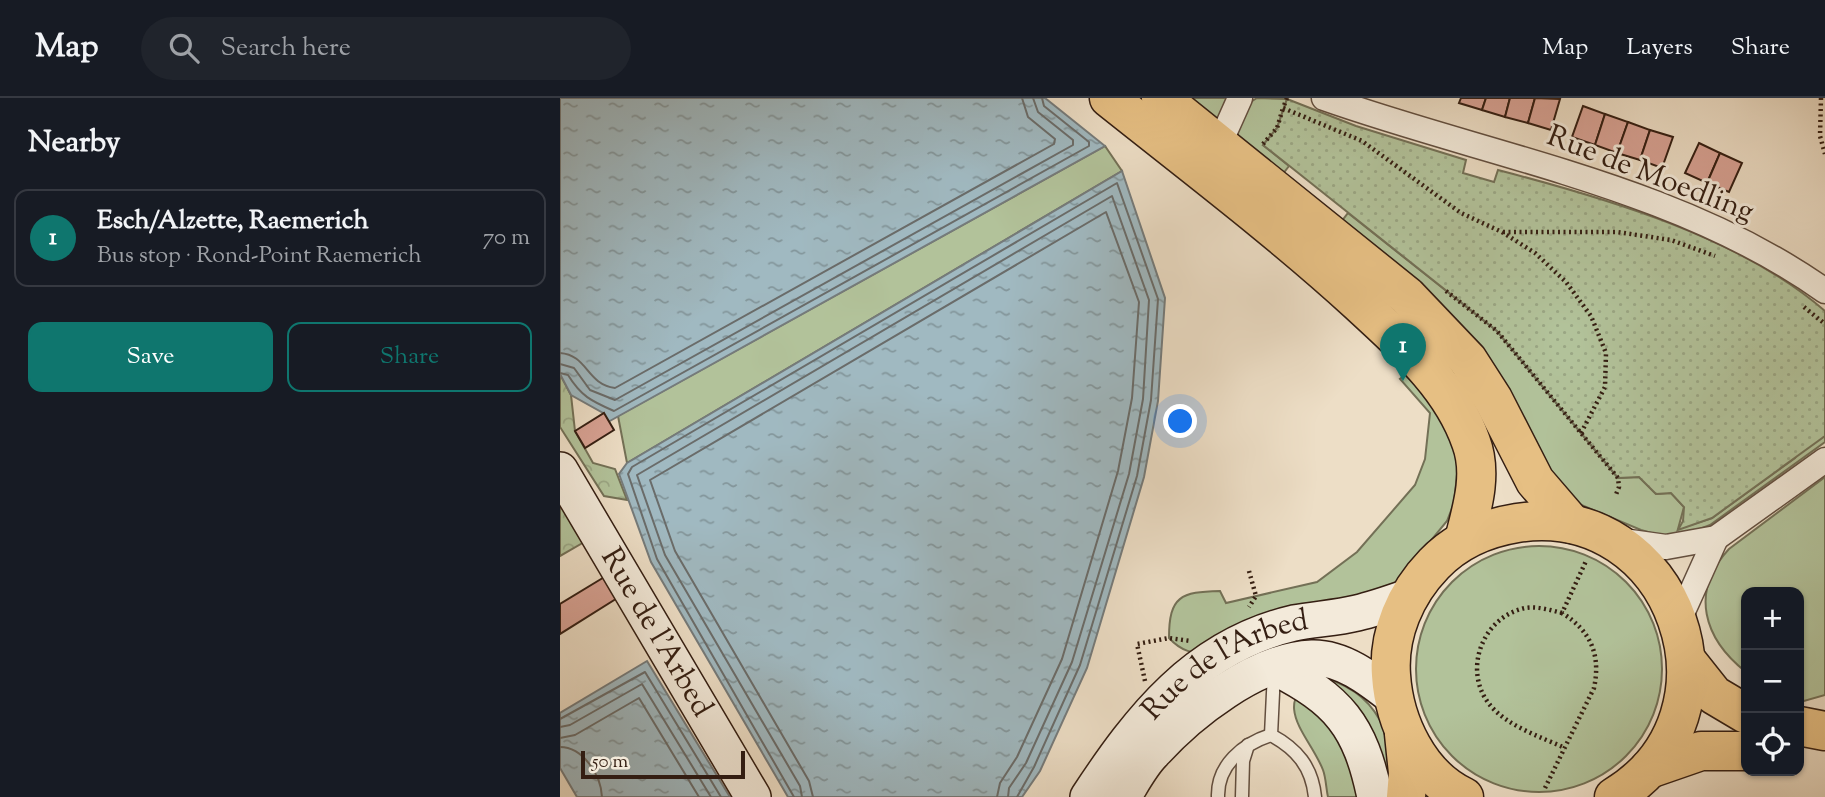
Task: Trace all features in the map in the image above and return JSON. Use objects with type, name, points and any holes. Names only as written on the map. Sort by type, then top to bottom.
[{"type":"main road","points":[[1109,98],[1311,259],[1408,349],[1440,386],[1463,421],[1472,444],[1476,485],[1464,540]]},
{"type":"main road","points":[[1161,98],[1407,296],[1439,326],[1468,360],[1487,390],[1535,481],[1591,540]]},
{"type":"main road","name":"Rue de l'Arbed","points":[[560,470],[753,797]]},
{"type":"main road","points":[[1406,797],[1408,774],[1404,732],[1392,696],[1390,663],[1395,629],[1408,597],[1433,565],[1464,540],[1510,524],[1535,520],[1640,560],[1663,588],[1679,620],[1688,661],[1686,697],[1675,732],[1630,788]]},
{"type":"main road","name":"Rue de l'Arbed","points":[[1123,797],[1152,754],[1190,674],[1243,641],[1293,624],[1356,614],[1408,597]]},
{"type":"main road","name":"Rue de l'Arbed","points":[[1088,797],[1128,737],[1274,667],[1312,658],[1340,663],[1392,696]]},
{"type":"main road","points":[[1688,661],[1714,695],[1744,713]]},
{"type":"main road","points":[[1274,667],[1329,699],[1350,724],[1369,768],[1375,797]]},
{"type":"main road","points":[[1804,727],[1825,731]]},
{"type":"main road","points":[[1404,732],[1427,767],[1464,797]]},
{"type":"main road","points":[[1804,750],[1825,747]]},
{"type":"main road","points":[[1630,788],[1701,751],[1741,751]]},
{"type":"street","points":[[1219,145],[1240,98]]},
{"type":"street","name":"Rue de Moedling","points":[[1324,98],[1608,187],[1748,244],[1790,267],[1825,292]]},
{"type":"street","points":[[1591,540],[1666,547],[1716,538],[1825,460]]},
{"type":"street","points":[[1679,620],[1716,538]]},
{"type":"street","points":[[1101,797],[1138,743],[1168,717]]},
{"type":"street","points":[[1137,797],[1168,717]]},
{"type":"lane","points":[[1271,735],[1274,667]]},
{"type":"lane","points":[[1218,797],[1222,773],[1233,757],[1248,745],[1271,735]]},
{"type":"lane","points":[[1271,735],[1285,742],[1307,766],[1314,780],[1315,797]]},
{"type":"lane","points":[[1242,797],[1244,761],[1248,745]]},
{"type":"path","points":[[1263,145],[1277,128],[1287,98]]},
{"type":"path","points":[[1821,98],[1820,136],[1825,154]]},
{"type":"path","points":[[1283,108],[1362,141],[1461,213],[1502,232],[1535,253],[1566,282],[1591,316],[1606,353],[1605,387],[1581,433]]},
{"type":"path","points":[[1502,232],[1617,232],[1671,240],[1723,259]]},
{"type":"path","points":[[1798,303],[1825,324]]},
{"type":"path","points":[[1567,416],[1618,478],[1619,487],[1615,497]]},
{"type":"path","points":[[1562,613],[1591,540]]},
{"type":"path","points":[[1545,788],[1565,748],[1594,688],[1598,670],[1596,652],[1588,635],[1576,622],[1562,613],[1527,608],[1510,613],[1495,624],[1484,638],[1478,655],[1477,672],[1481,690],[1490,705],[1504,717],[1565,748]]},
{"type":"green space","points":[[1178,98],[1233,98],[1244,106],[1257,98],[1287,99],[1277,128],[1263,145],[1289,166],[1279,179]]},
{"type":"green space","points":[[1287,99],[1356,126],[1466,160],[1463,173],[1494,182],[1498,170],[1627,207],[1713,241],[1791,285],[1825,311],[1825,436],[1712,518],[1678,530],[1683,521],[1684,507],[1671,493],[1656,494],[1639,477],[1618,478],[1497,331],[1263,145],[1277,128]]},
{"type":"green space","points":[[1105,146],[1122,171],[627,463],[618,416]]},
{"type":"green space","points":[[1348,213],[1497,331],[1618,478],[1639,477],[1656,494],[1671,493],[1684,507],[1678,529],[1712,518],[1795,458],[1825,414],[1825,442],[1710,525],[1692,532],[1662,536],[1579,504],[1338,226]]},
{"type":"green space","points":[[1409,372],[1448,422],[1458,465],[1454,503],[1447,521],[1392,588],[1210,654],[1188,651],[1174,643],[1169,638],[1171,613],[1180,599],[1187,595],[1220,591],[1226,603],[1317,582],[1357,552],[1415,485],[1425,459],[1430,413],[1400,379]]},
{"type":"green space","points":[[560,374],[571,395],[575,431],[593,463],[615,469],[627,500],[604,496],[560,427]]},
{"type":"green space","points":[[1825,477],[1825,695],[1804,701],[1804,587],[1741,587],[1741,667],[1720,645],[1707,614],[1706,598],[1709,582],[1729,549]]},
{"type":"green space","points":[[560,499],[586,541],[560,556]]},
{"type":"green space","points":[[1551,546],[1575,551],[1597,560],[1626,582],[1642,600],[1653,622],[1660,645],[1660,693],[1653,716],[1642,738],[1626,756],[1608,772],[1575,787],[1551,792],[1527,792],[1503,787],[1470,772],[1436,738],[1418,693],[1416,657],[1421,633],[1436,600],[1470,566],[1515,548]]},
{"type":"green space","points":[[1316,676],[1338,683],[1356,693],[1380,720],[1392,755],[1398,797],[1328,797],[1323,770],[1294,710],[1295,698],[1302,687]]},
{"type":"water","points":[[560,98],[1045,98],[1105,146],[608,422],[603,413],[571,395],[560,374]]},
{"type":"water","points":[[1122,171],[1165,298],[1158,401],[1144,477],[1087,668],[1040,771],[1022,797],[788,797],[651,562],[619,474],[627,463]]},
{"type":"water","points":[[647,661],[730,797],[577,797],[560,768],[560,713]]},
{"type":"building","points":[[1461,98],[1486,98],[1482,110],[1459,103]]},
{"type":"building","points":[[1486,98],[1510,98],[1505,117],[1482,110]]},
{"type":"building","points":[[1510,98],[1535,98],[1528,123],[1505,117]]},
{"type":"building","points":[[1535,98],[1560,99],[1551,130],[1528,123]]},
{"type":"building","points":[[1583,106],[1605,114],[1595,145],[1572,137]]},
{"type":"building","points":[[1605,114],[1628,122],[1617,153],[1595,145]]},
{"type":"building","points":[[1628,122],[1650,130],[1640,160],[1617,153]]},
{"type":"building","points":[[1650,130],[1673,137],[1662,168],[1640,160]]},
{"type":"building","points":[[1699,143],[1720,153],[1707,183],[1685,173]]},
{"type":"building","points":[[1720,153],[1742,163],[1729,192],[1707,183]]},
{"type":"building","points":[[604,413],[614,430],[585,448],[575,431]]},
{"type":"building","points":[[606,576],[619,597],[560,634],[560,604]]},
{"type":"place","name":"Esch/Alzette, Raemerich","points":[[1403,381]]}]
